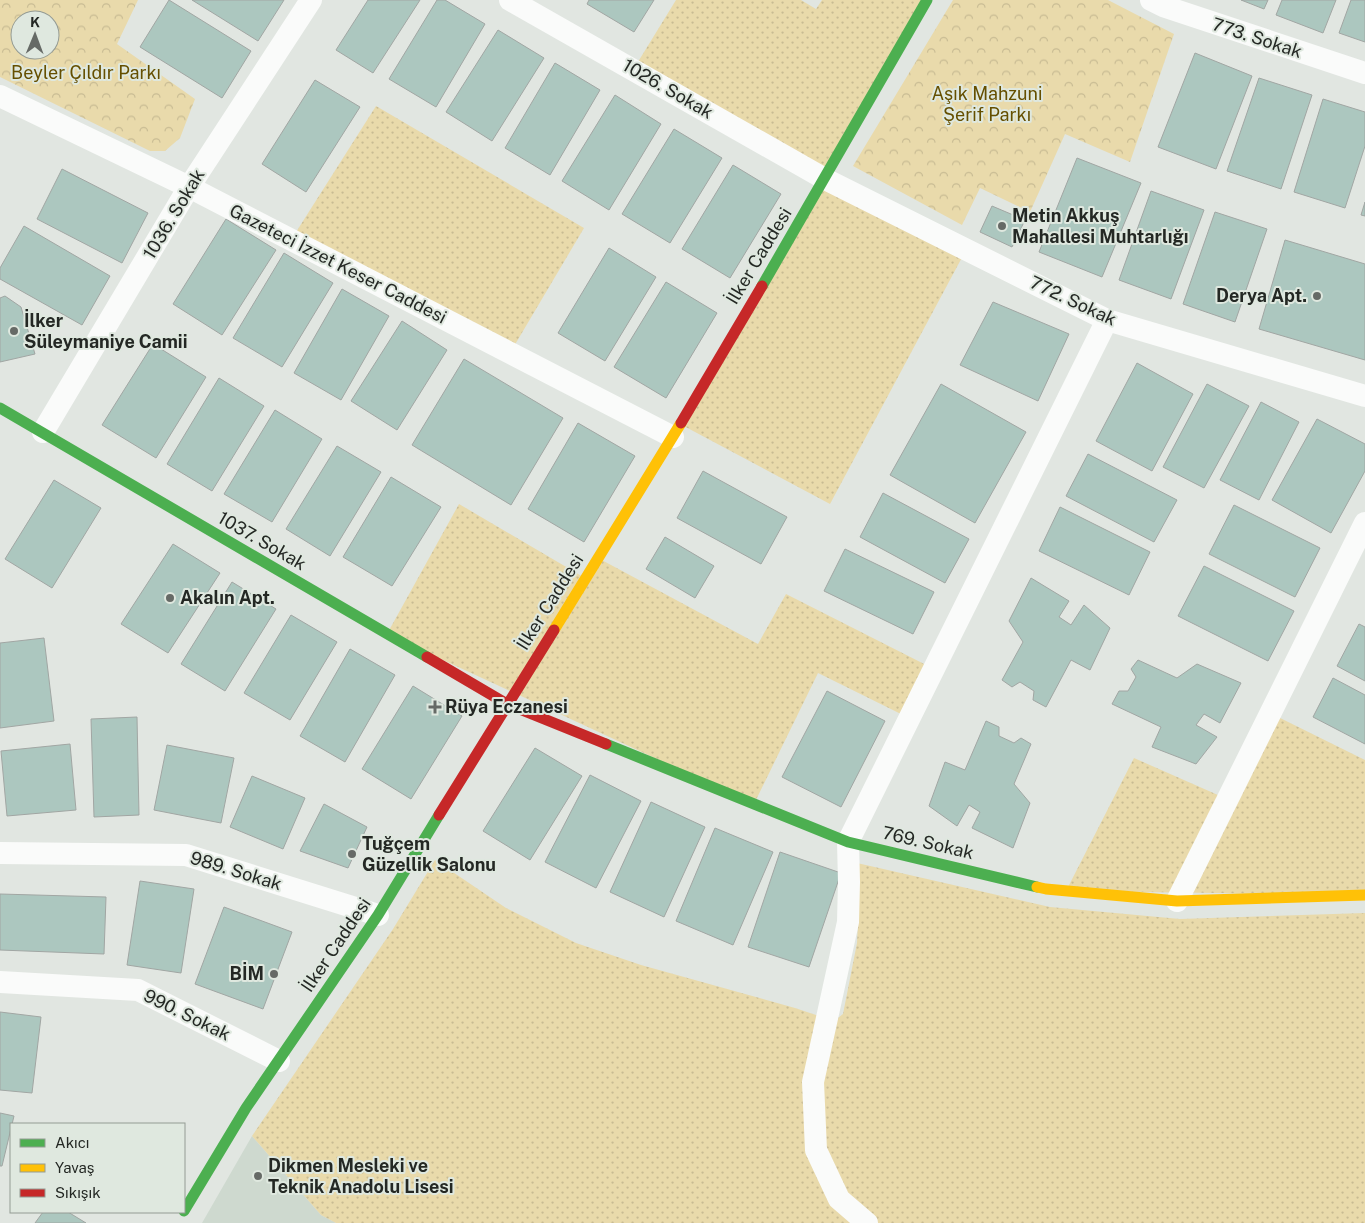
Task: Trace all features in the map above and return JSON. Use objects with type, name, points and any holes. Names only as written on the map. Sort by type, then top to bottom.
[{"type":"street","name":"1036. Sokak","points":[[43,432],[189,187],[311,0]]},
{"type":"street","name":"1026. Sokak","points":[[510,0],[825,179]]},
{"type":"street","name":"İlker Caddesi","points":[[185,1209],[246,1108],[378,915],[673,437],[825,179],[927,0]]},
{"type":"street","name":"773. Sokak","points":[[1150,0],[1365,73]]},
{"type":"street","name":"Gazeteci İzzet Keser Caddesi","points":[[0,96],[189,187],[673,437]]},
{"type":"street","name":"772. Sokak","points":[[825,179],[1107,320],[1365,396]]},
{"type":"street","points":[[867,1223],[840,1199],[816,1150],[813,1082],[848,922],[850,882],[848,842],[1107,320]]},
{"type":"street","name":"1037. Sokak","points":[[0,408],[507,704]]},
{"type":"street","points":[[1176,901],[1365,523]]},
{"type":"street","name":"769. Sokak","points":[[507,704],[848,842],[1046,889],[1176,901],[1365,895]]},
{"type":"street","name":"989. Sokak","points":[[0,853],[186,855],[378,915]]},
{"type":"street","name":"990. Sokak","points":[[0,982],[138,990],[279,1061]]},
{"type":"shaded area","name":"Dikmen Mesleki ve Teknik Anadolu Lisesi","points":[[252,1136],[321,1215],[336,1223],[202,1223]]},
{"type":"green space","name":"Beyler Çıldır Parkı","points":[[0,0],[138,0],[117,44],[195,99],[180,138],[165,151],[150,151],[0,77]]},
{"type":"green space","points":[[676,0],[801,0],[816,9],[822,0],[927,0],[825,179],[633,70]]},
{"type":"green space","name":"Aşık Mahzuni Şerif Parkı","points":[[953,0],[1108,0],[1174,34],[1130,162],[1065,134],[1030,212],[980,188],[962,225],[853,166]]},
{"type":"green space","points":[[376,106],[584,228],[510,353],[291,240]]},
{"type":"green space","points":[[825,179],[966,250],[830,504],[680,424]]},
{"type":"green space","points":[[459,504],[585,578],[598,558],[758,644],[786,594],[934,669],[909,718],[818,673],[754,804],[387,634]]},
{"type":"green space","points":[[1270,713],[1365,760],[1365,895],[1066,891],[1134,758],[1227,799]]},
{"type":"green space","points":[[435,860],[506,908],[576,943],[641,965],[795,1008],[834,1021],[843,1014],[857,943],[859,903],[857,863],[1050,907],[1180,919],[1365,913],[1365,1223],[336,1223],[321,1215],[252,1136],[393,929]]},
{"type":"building","points":[[169,0],[251,51],[222,98],[140,47]]},
{"type":"building","points":[[192,0],[284,0],[258,41]]},
{"type":"building","points":[[368,0],[420,0],[373,73],[336,50]]},
{"type":"building","points":[[437,0],[445,0],[485,24],[436,107],[389,79]]},
{"type":"building","points":[[589,0],[654,0],[634,32],[587,4]]},
{"type":"building","points":[[1241,0],[1268,0],[1264,9]]},
{"type":"building","points":[[1282,0],[1336,0],[1323,33],[1276,15]]},
{"type":"building","points":[[1351,0],[1365,0],[1365,42],[1339,33]]},
{"type":"building","points":[[498,30],[544,58],[492,141],[446,112]]},
{"type":"building","points":[[1195,53],[1252,76],[1216,169],[1158,147]]},
{"type":"building","points":[[555,63],[600,90],[550,175],[505,148]]},
{"type":"building","points":[[1259,78],[1312,95],[1281,189],[1227,171]]},
{"type":"building","points":[[315,80],[360,107],[306,192],[262,164]]},
{"type":"building","points":[[615,95],[661,124],[609,210],[562,181]]},
{"type":"building","points":[[1323,99],[1365,112],[1365,146],[1345,208],[1294,192]]},
{"type":"building","points":[[674,129],[722,158],[670,243],[622,214]]},
{"type":"building","points":[[1077,158],[1141,183],[1102,277],[1039,252]]},
{"type":"building","points":[[733,165],[781,194],[730,278],[682,249]]},
{"type":"building","points":[[62,169],[148,213],[122,263],[37,219]]},
{"type":"building","points":[[1151,191],[1204,210],[1171,299],[1119,280]]},
{"type":"building","points":[[1365,202],[1365,216],[1361,215]]},
{"type":"building","name":"Metin Akkuş Mahallesi Muhtarlığı","points":[[992,206],[1025,220],[1012,247],[980,232]]},
{"type":"building","points":[[1215,212],[1267,229],[1235,322],[1183,304]]},
{"type":"building","points":[[226,219],[276,250],[222,335],[173,304]]},
{"type":"building","points":[[24,226],[110,276],[82,325],[0,279],[0,268]]},
{"type":"building","name":"Derya Apt.","points":[[1285,240],[1365,264],[1365,360],[1259,329]]},
{"type":"building","points":[[609,248],[656,277],[605,361],[558,333]]},
{"type":"building","points":[[284,253],[333,283],[282,367],[233,338]]},
{"type":"building","points":[[666,282],[717,313],[666,398],[614,367]]},
{"type":"building","points":[[342,289],[389,316],[341,400],[294,373]]},
{"type":"building","name":"İlker Süleymaniye Camii","points":[[5,296],[21,307],[35,354],[0,362],[0,298]]},
{"type":"building","points":[[993,302],[1069,334],[1038,401],[960,365]]},
{"type":"building","points":[[402,321],[447,350],[397,430],[351,401]]},
{"type":"building","points":[[153,344],[206,377],[156,458],[102,425]]},
{"type":"building","points":[[464,359],[563,418],[511,505],[412,445]]},
{"type":"building","points":[[1137,363],[1193,394],[1152,471],[1096,441]]},
{"type":"building","points":[[219,378],[264,406],[212,491],[167,464]]},
{"type":"building","points":[[941,384],[1026,432],[975,523],[890,475]]},
{"type":"building","points":[[1207,384],[1249,406],[1204,488],[1163,467]]},
{"type":"building","points":[[1261,402],[1299,422],[1259,500],[1220,480]]},
{"type":"building","points":[[275,410],[322,439],[272,522],[224,494]]},
{"type":"building","points":[[1317,419],[1365,444],[1365,471],[1331,533],[1272,500]]},
{"type":"building","points":[[578,423],[635,456],[584,542],[528,509]]},
{"type":"building","points":[[337,446],[381,472],[330,556],[286,529]]},
{"type":"building","points":[[1088,454],[1177,500],[1154,542],[1066,496]]},
{"type":"building","points":[[703,471],[787,517],[761,564],[677,518]]},
{"type":"building","points":[[391,477],[441,507],[392,586],[343,557]]},
{"type":"building","points":[[54,480],[101,508],[52,588],[5,559]]},
{"type":"building","points":[[883,493],[969,539],[945,583],[860,537]]},
{"type":"building","points":[[1234,505],[1320,548],[1295,597],[1209,554]]},
{"type":"building","points":[[1060,507],[1150,552],[1129,595],[1039,551]]},
{"type":"building","points":[[665,537],[714,566],[695,598],[646,569]]},
{"type":"building","name":"Akalın Apt.","points":[[173,544],[220,573],[168,653],[121,624]]},
{"type":"building","points":[[845,549],[934,592],[913,634],[824,591]]},
{"type":"building","points":[[1204,566],[1294,611],[1268,661],[1178,616]]},
{"type":"building","points":[[1031,578],[1069,601],[1059,617],[1071,625],[1084,605],[1110,628],[1090,670],[1071,660],[1046,707],[1033,700],[1034,691],[1020,682],[1012,687],[1002,680],[1023,642],[1009,621]]},
{"type":"building","points":[[232,582],[276,609],[225,691],[181,664]]},
{"type":"building","points":[[291,615],[337,642],[290,720],[244,693]]},
{"type":"building","points":[[1359,624],[1365,627],[1365,681],[1337,666]]},
{"type":"building","points":[[44,638],[54,721],[0,728],[0,643]]},
{"type":"building","points":[[350,649],[395,675],[345,762],[300,736]]},
{"type":"building","points":[[1138,660],[1177,678],[1197,664],[1241,683],[1220,723],[1204,714],[1196,725],[1217,737],[1196,764],[1152,747],[1161,727],[1112,704],[1119,691],[1128,691],[1136,677],[1131,669]]},
{"type":"building","points":[[1333,678],[1365,695],[1365,744],[1313,717]]},
{"type":"building","points":[[413,686],[462,716],[411,799],[362,769]]},
{"type":"building","points":[[827,691],[885,721],[841,807],[782,777]]},
{"type":"building","points":[[137,717],[139,815],[94,817],[91,719]]},
{"type":"building","points":[[986,721],[999,727],[999,736],[1014,743],[1021,738],[1031,744],[1014,784],[1030,803],[1013,848],[972,828],[980,812],[969,805],[957,826],[929,806],[945,762],[965,770]]},
{"type":"building","points":[[70,744],[76,810],[7,816],[1,751]]},
{"type":"building","points":[[167,745],[234,758],[221,823],[154,810]]},
{"type":"building","points":[[535,748],[582,776],[530,860],[483,831]]},
{"type":"building","points":[[590,775],[641,801],[596,888],[545,862]]},
{"type":"building","points":[[252,776],[305,798],[283,849],[230,827]]},
{"type":"building","points":[[651,802],[705,827],[664,917],[610,892]]},
{"type":"building","points":[[324,804],[367,827],[348,868],[300,851]]},
{"type":"building","points":[[715,828],[773,852],[733,945],[676,921]]},
{"type":"building","points":[[780,852],[841,873],[809,967],[748,947]]},
{"type":"building","points":[[140,881],[194,889],[181,973],[127,965]]},
{"type":"building","points":[[0,894],[106,897],[104,954],[0,950]]},
{"type":"building","points":[[224,907],[292,932],[263,1009],[195,984]]},
{"type":"building","points":[[0,1012],[41,1017],[32,1093],[0,1090]]},
{"type":"building","points":[[0,1113],[14,1116],[12,1123],[10,1123],[10,1133],[2,1166],[0,1166]]},
{"type":"building","points":[[42,1213],[70,1213],[86,1223],[35,1223]]},
{"type":"traffic: fast","points":[[762,286],[927,0]]},
{"type":"traffic: fast","points":[[0,408],[427,657]]},
{"type":"traffic: fast","points":[[606,744],[848,842],[1037,887]]},
{"type":"traffic: fast","points":[[185,1209],[246,1108],[378,915],[439,815]]},
{"type":"traffic: slow","points":[[554,630],[681,423]]},
{"type":"traffic: slow","points":[[1037,887],[1177,901],[1365,895]]},
{"type":"traffic: jam","points":[[681,423],[762,286]]},
{"type":"traffic: jam","points":[[439,815],[554,630]]},
{"type":"traffic: jam","points":[[427,657],[507,704],[606,744]]},
{"type":"place","name":"Metin Akkuş Mahallesi Muhtarlığı","points":[[1002,226]]},
{"type":"place","name":"Derya Apt.","points":[[1317,296]]},
{"type":"place","name":"İlker Süleymaniye Camii","points":[[14,331]]},
{"type":"place","name":"Akalın Apt.","points":[[170,598]]},
{"type":"place","name":"Rüya Eczanesi","points":[[435,707]]},
{"type":"place","name":"Tuğçem Güzellik Salonu","points":[[352,854]]},
{"type":"place","name":"BİM","points":[[274,974]]},
{"type":"place","name":"Dikmen Mesleki ve Teknik Anadolu Lisesi","points":[[258,1176]]}]
